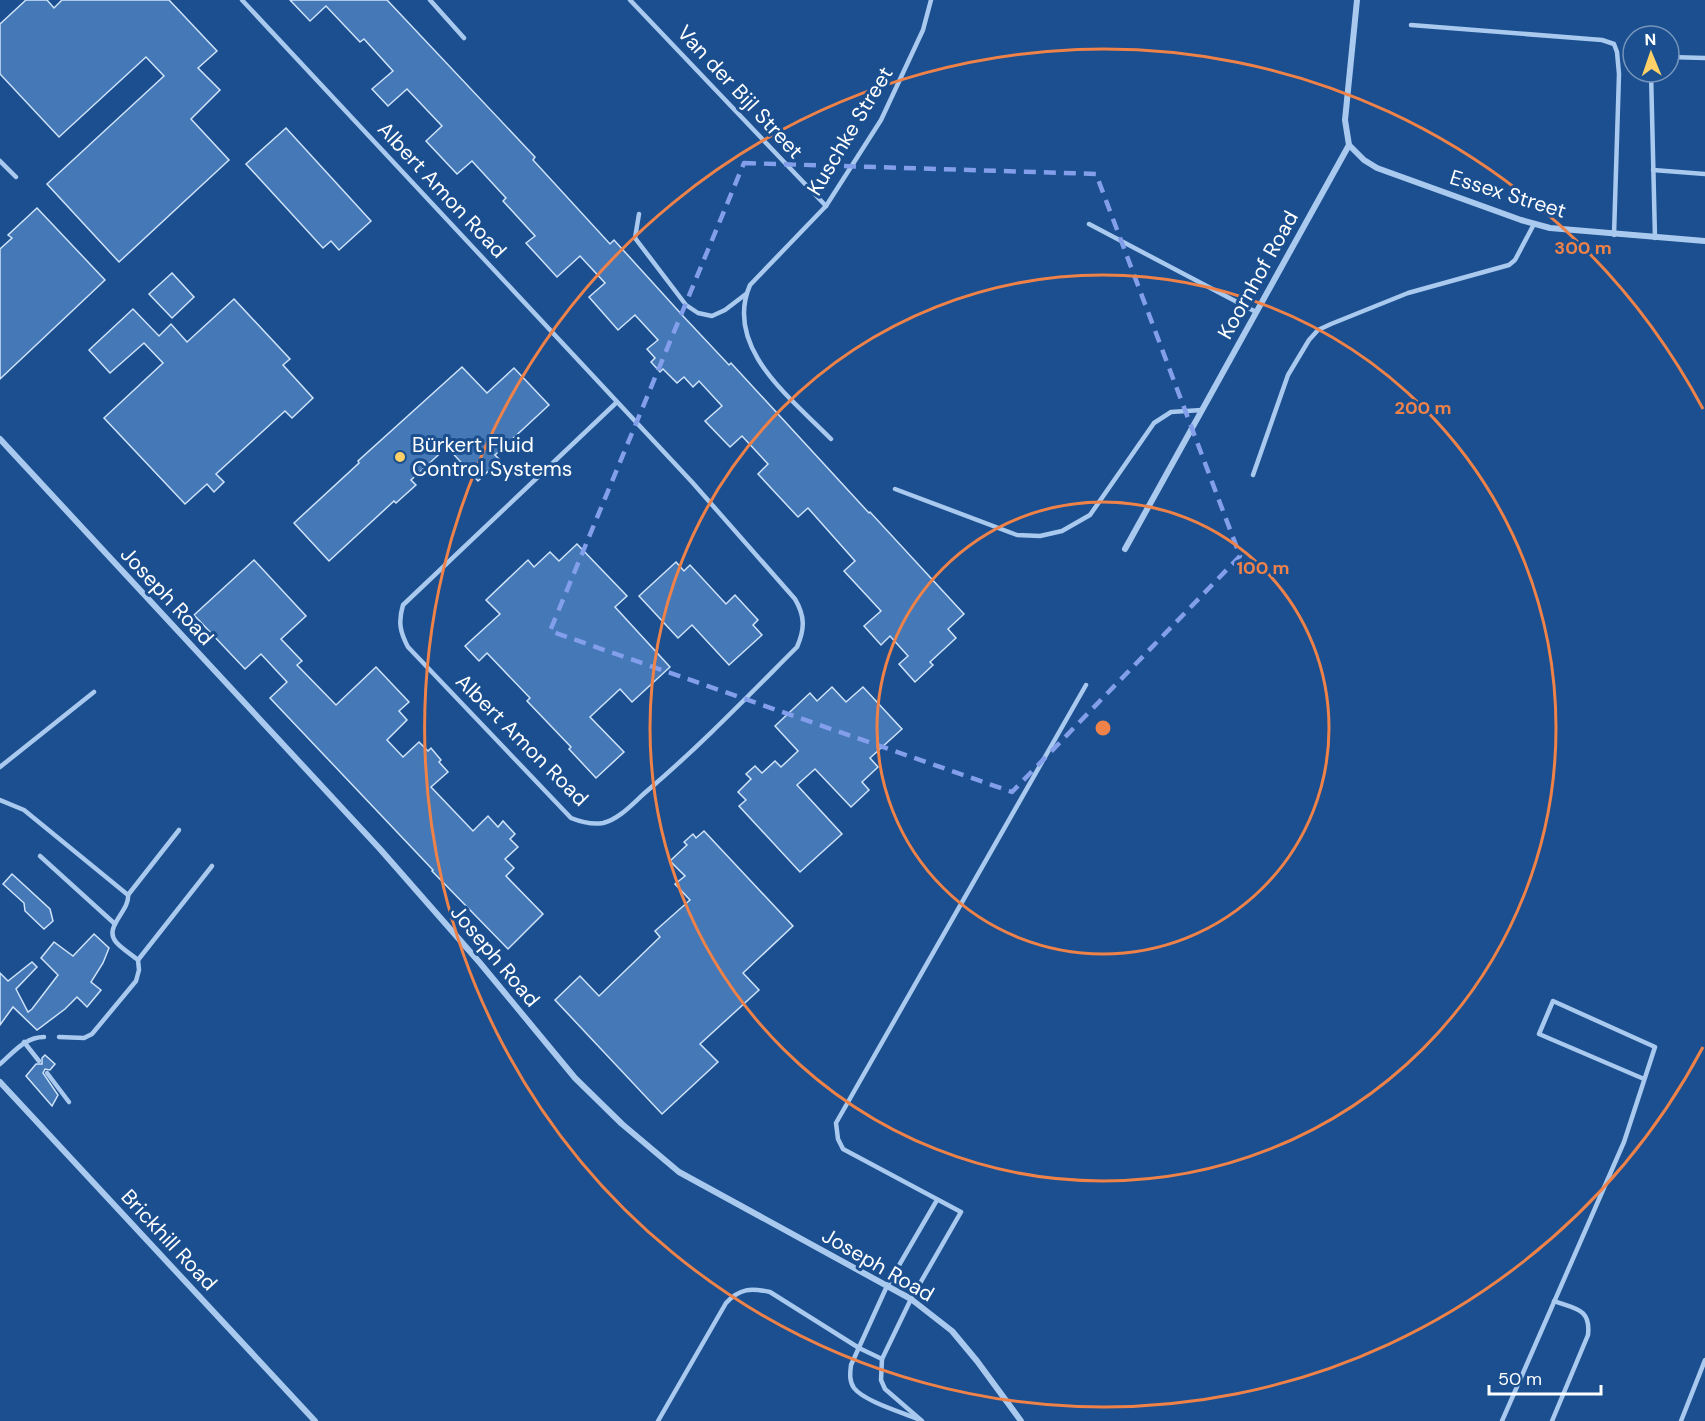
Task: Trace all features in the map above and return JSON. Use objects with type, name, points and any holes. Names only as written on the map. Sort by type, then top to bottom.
[{"type":"street","points":[[1348,145],[1345,120],[1357,0]]},
{"type":"street","name":"Essex Street","points":[[1348,145],[1364,160],[1377,168],[1534,224],[1570,231],[1705,241]]},
{"type":"street","name":"Koornhof Road","points":[[1125,549],[1348,145]]},
{"type":"street","name":"Joseph Road","points":[[0,440],[380,849],[480,963],[575,1078],[622,1124],[680,1172],[911,1299],[952,1331],[1021,1421]]},
{"type":"street","name":"Brickhill Road","points":[[0,1082],[315,1421]]},
{"type":"lane","name":"Albert Amon Road","points":[[242,0],[692,482],[795,599],[802,610],[802,634],[797,647],[668,773],[619,815],[603,823],[585,823],[571,818],[408,647],[400,634],[399,619],[403,605],[617,402]]},
{"type":"lane","points":[[430,0],[464,38]]},
{"type":"lane","name":"Van der Bijl Street","points":[[630,0],[826,206]]},
{"type":"lane","name":"Kuschke Street","points":[[639,214],[635,238],[686,305],[698,314],[712,316],[725,310],[746,294],[750,285],[826,206],[881,120],[923,30],[931,0]]},
{"type":"lane","points":[[1410,25],[1602,40],[1614,44],[1619,74],[1614,235]]},
{"type":"lane","points":[[1681,57],[1705,58]]},
{"type":"lane","points":[[1651,84],[1655,238]]},
{"type":"lane","points":[[0,161],[16,177]]},
{"type":"lane","points":[[1653,170],[1705,174]]},
{"type":"lane","points":[[1089,224],[1256,312]]},
{"type":"lane","points":[[1253,475],[1288,375],[1309,340],[1318,330],[1408,293],[1509,265],[1515,260],[1534,224]]},
{"type":"lane","points":[[746,294],[743,315],[745,328],[757,360],[768,375],[831,439]]},
{"type":"lane","points":[[895,489],[1017,535],[1040,536],[1062,531],[1090,515],[1154,423],[1171,412],[1202,410]]},
{"type":"lane","points":[[923,1421],[885,1389],[881,1380],[882,1359],[911,1299],[961,1212],[843,1149],[838,1139],[836,1123],[1086,685]]},
{"type":"lane","points":[[0,767],[94,692]]},
{"type":"lane","points":[[0,800],[24,810],[128,895],[129,902],[112,929],[115,941],[138,960]]},
{"type":"lane","points":[[128,895],[179,830]]},
{"type":"lane","points":[[40,856],[115,924]]},
{"type":"lane","points":[[59,1037],[84,1038],[92,1034],[136,981],[139,970],[138,960],[212,866]]},
{"type":"lane","points":[[1502,1421],[1623,1142],[1655,1047],[1553,1001],[1539,1034],[1644,1079]]},
{"type":"lane","points":[[0,1064],[24,1042],[34,1037],[44,1037]]},
{"type":"lane","points":[[24,1042],[39,1061]]},
{"type":"lane","points":[[47,1073],[69,1102]]},
{"type":"lane","points":[[923,1421],[868,1398],[853,1387],[849,1376],[858,1348],[887,1286],[937,1200]]},
{"type":"lane","points":[[658,1421],[726,1303],[735,1293],[744,1290],[755,1289],[770,1292],[858,1348],[882,1359]]},
{"type":"lane","points":[[1552,1421],[1588,1335],[1589,1327],[1588,1319],[1582,1312],[1554,1301]]},
{"type":"lane","points":[[1680,1421],[1705,1360]]},
{"type":"highlighted area","points":[[744,163],[1096,174],[1240,556],[1012,792],[550,631]]},
{"type":"building","points":[[26,0],[47,0],[54,8],[62,0],[169,0],[217,51],[198,68],[220,90],[191,119],[229,160],[119,262],[47,184],[164,76],[146,57],[59,137],[0,74],[0,24]]},
{"type":"building","points":[[290,0],[387,0],[535,157],[533,160],[610,244],[614,240],[964,614],[948,629],[956,638],[930,662],[933,665],[915,682],[899,664],[908,656],[890,636],[881,645],[864,626],[881,611],[844,571],[855,561],[808,508],[798,517],[758,474],[768,464],[742,436],[730,447],[705,421],[722,406],[699,381],[693,387],[684,377],[677,383],[663,369],[660,372],[651,362],[655,358],[647,349],[658,340],[635,315],[618,330],[589,297],[605,283],[580,256],[557,277],[526,243],[535,236],[503,201],[506,198],[472,161],[457,174],[426,141],[442,126],[407,89],[388,106],[372,89],[393,71],[364,39],[360,42],[326,6],[310,21]]},
{"type":"building","points":[[286,128],[371,221],[339,250],[331,241],[323,248],[246,164]]},
{"type":"building","points":[[37,208],[105,280],[0,379],[0,249],[12,238],[8,235]]},
{"type":"building","points":[[172,273],[194,297],[172,318],[149,294]]},
{"type":"building","points":[[234,299],[290,359],[283,365],[313,398],[292,418],[285,411],[216,474],[224,482],[214,492],[207,484],[185,504],[104,418],[163,363],[144,343],[110,373],[89,350],[133,309],[159,336],[171,324],[187,342]]},
{"type":"building","points":[[462,367],[487,393],[514,368],[549,405],[495,455],[500,460],[478,481],[447,447],[411,480],[416,485],[396,503],[394,501],[329,561],[294,523],[359,463],[358,461]]},
{"type":"building","points":[[577,544],[627,596],[615,607],[670,667],[632,702],[620,689],[590,717],[624,752],[596,778],[569,749],[571,747],[527,701],[530,698],[487,653],[479,661],[465,646],[500,614],[486,600],[528,560],[534,567],[550,552],[559,561]]},
{"type":"building","points":[[254,560],[306,616],[281,639],[302,661],[297,665],[336,705],[376,667],[409,702],[399,711],[407,720],[387,740],[403,757],[419,742],[428,751],[431,748],[448,772],[431,787],[473,831],[488,816],[498,827],[503,821],[515,834],[510,839],[518,847],[505,859],[514,868],[506,876],[543,914],[508,949],[270,698],[287,682],[261,654],[245,669],[194,615]]},
{"type":"building","points":[[676,562],[684,571],[690,565],[726,604],[735,595],[758,620],[753,625],[762,635],[729,665],[692,625],[678,638],[639,596]]},
{"type":"building","points":[[832,687],[846,702],[863,687],[902,729],[870,758],[878,767],[862,782],[869,790],[851,807],[815,769],[797,785],[842,834],[800,872],[739,806],[746,800],[738,792],[751,779],[746,774],[755,766],[762,773],[775,761],[781,767],[798,751],[775,726],[810,693],[817,701]]},
{"type":"building","points":[[704,831],[793,926],[743,973],[759,990],[700,1044],[718,1062],[662,1114],[555,1000],[580,976],[599,996],[660,937],[655,931],[690,900],[675,884],[685,876],[670,861],[687,845],[684,842],[693,834],[696,838]]},
{"type":"building","points":[[12,874],[50,909],[53,921],[44,929],[25,911],[24,903],[3,884]]},
{"type":"building","points":[[94,934],[109,948],[91,982],[101,990],[87,1007],[77,997],[37,1030],[13,1007],[0,1025],[0,973],[8,981],[32,962],[37,967],[16,989],[28,1012],[58,975],[41,958],[54,942],[73,956]]},
{"type":"building","points":[[45,1055],[55,1064],[50,1070],[45,1069],[43,1073],[58,1095],[52,1106],[26,1076],[36,1064],[42,1064],[42,1058]]},
{"type":"place","name":"Bürkert Fluid Control Systems","points":[[400,457]]}]
